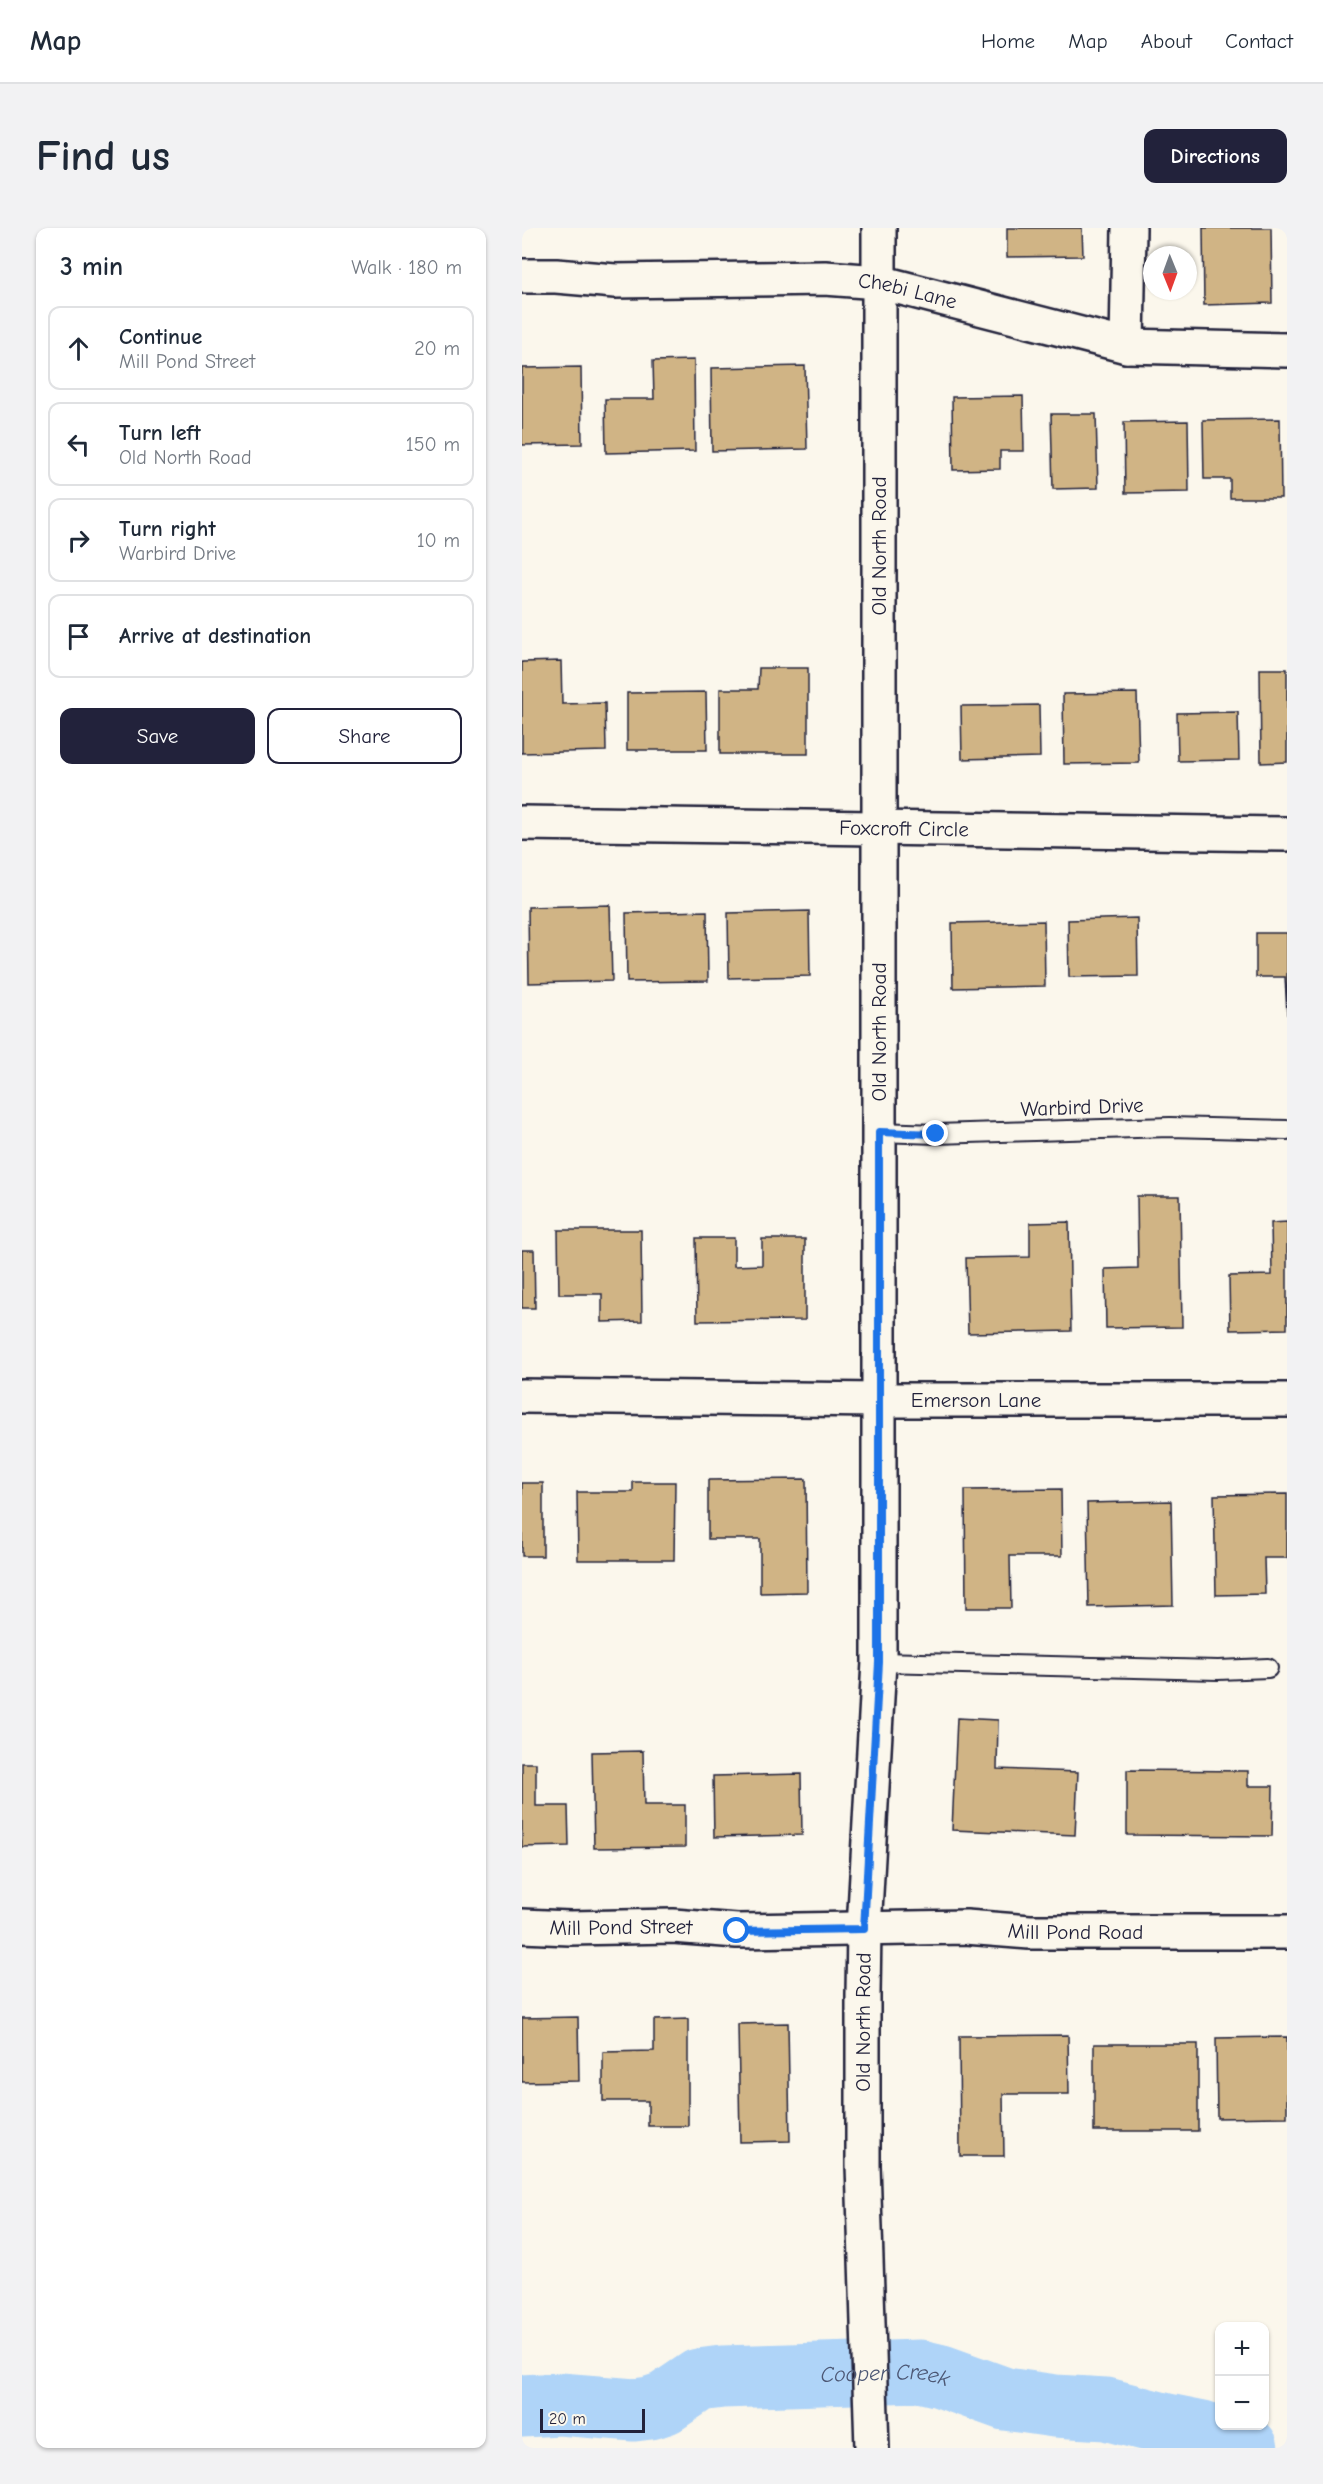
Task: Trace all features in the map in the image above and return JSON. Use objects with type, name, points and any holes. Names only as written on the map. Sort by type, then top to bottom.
[{"type":"street","name":"Old North Road","points":[[872,2448],[863,2165],[864,1929],[879,1662],[879,228]]},
{"type":"street","points":[[1127,346],[1130,228]]},
{"type":"street","name":"Chebi Lane","points":[[522,276],[556,276],[615,281],[825,278],[879,282],[1127,346],[1287,350]]},
{"type":"street","name":"Foxcroft Circle","points":[[522,823],[1287,834]]},
{"type":"street","name":"Emerson Lane","points":[[522,1396],[879,1400],[1287,1400]]},
{"type":"street","name":"Mill Pond Street","points":[[522,1926],[570,1928],[673,1926],[737,1931],[864,1929]]},
{"type":"street","name":"Mill Pond Road","points":[[864,1929],[966,1927],[1030,1932],[1287,1932]]},
{"type":"lane","name":"Warbird Drive","points":[[879,1132],[936,1134],[1170,1127],[1287,1130]]},
{"type":"lane","points":[[879,1662],[1218,1670],[1268,1668]]},
{"type":"building","points":[[1007,228],[1082,228],[1083,256],[1007,257]]},
{"type":"building","points":[[1203,228],[1271,228],[1272,303],[1204,305]]},
{"type":"building","points":[[694,360],[695,451],[606,453],[605,399],[654,399],[653,361]]},
{"type":"building","points":[[805,366],[807,449],[712,451],[711,368]]},
{"type":"building","points":[[581,367],[582,444],[522,445],[522,368]]},
{"type":"building","points":[[1023,396],[1024,451],[1000,451],[1000,469],[953,470],[952,397]]},
{"type":"building","points":[[1051,414],[1096,414],[1098,488],[1053,489]]},
{"type":"building","points":[[1280,419],[1281,498],[1230,498],[1230,479],[1204,479],[1203,420]]},
{"type":"building","points":[[1188,421],[1189,492],[1125,493],[1124,422]]},
{"type":"building","points":[[561,661],[562,704],[605,703],[606,751],[522,753],[522,662]]},
{"type":"building","points":[[759,668],[808,668],[808,754],[720,754],[720,689],[758,689]]},
{"type":"building","points":[[1260,669],[1287,669],[1287,762],[1261,763]]},
{"type":"building","points":[[706,692],[707,750],[627,750],[627,693]]},
{"type":"building","points":[[1137,693],[1139,763],[1064,764],[1063,694]]},
{"type":"building","points":[[1039,705],[1040,757],[962,759],[961,706]]},
{"type":"building","points":[[1238,712],[1239,760],[1178,761],[1177,713]]},
{"type":"building","points":[[610,905],[612,981],[529,983],[528,907]]},
{"type":"building","points":[[707,911],[708,981],[627,982],[626,913]]},
{"type":"building","points":[[809,911],[810,976],[729,978],[728,913]]},
{"type":"building","points":[[1137,918],[1138,976],[1069,977],[1068,920]]},
{"type":"building","points":[[1044,921],[1045,986],[953,988],[952,923]]},
{"type":"building","points":[[1256,933],[1287,933],[1287,1015],[1285,977],[1256,977]]},
{"type":"building","points":[[1137,1196],[1180,1196],[1182,1327],[1106,1328],[1105,1269],[1138,1268]]},
{"type":"building","points":[[1069,1222],[1071,1331],[968,1333],[966,1258],[1030,1257],[1030,1223]]},
{"type":"building","points":[[1287,1222],[1287,1329],[1230,1330],[1229,1276],[1272,1275],[1271,1223]]},
{"type":"building","points":[[558,1230],[641,1230],[642,1321],[602,1322],[602,1294],[559,1294]]},
{"type":"building","points":[[696,1238],[734,1238],[734,1266],[762,1265],[762,1239],[805,1239],[805,1320],[697,1321]]},
{"type":"building","points":[[522,1250],[534,1250],[535,1308],[522,1308]]},
{"type":"building","points":[[806,1479],[807,1592],[760,1593],[760,1539],[708,1539],[708,1480]]},
{"type":"building","points":[[633,1482],[675,1482],[674,1560],[578,1560],[577,1492],[633,1492]]},
{"type":"building","points":[[522,1483],[543,1483],[543,1556],[522,1556]]},
{"type":"building","points":[[1061,1489],[1062,1556],[1010,1556],[1011,1608],[966,1608],[965,1490]]},
{"type":"building","points":[[1287,1494],[1287,1558],[1264,1558],[1265,1594],[1216,1595],[1214,1495]]},
{"type":"building","points":[[1171,1501],[1173,1605],[1089,1607],[1087,1503]]},
{"type":"building","points":[[957,1718],[998,1720],[997,1769],[1078,1772],[1075,1835],[952,1830]]},
{"type":"building","points":[[643,1751],[644,1805],[685,1805],[685,1847],[594,1848],[592,1752]]},
{"type":"building","points":[[522,1763],[536,1763],[536,1806],[568,1806],[569,1846],[522,1847]]},
{"type":"building","points":[[1127,1770],[1248,1771],[1248,1786],[1273,1786],[1272,1836],[1127,1835]]},
{"type":"building","points":[[801,1774],[802,1835],[714,1837],[713,1776]]},
{"type":"building","points":[[578,2017],[579,2081],[522,2082],[522,2018]]},
{"type":"building","points":[[688,2019],[688,2126],[648,2126],[648,2101],[603,2101],[603,2052],[654,2051],[654,2020]]},
{"type":"building","points":[[788,2023],[790,2141],[740,2142],[738,2024]]},
{"type":"building","points":[[1068,2035],[1069,2094],[1003,2094],[1004,2156],[960,2156],[959,2036]]},
{"type":"building","points":[[1287,2037],[1287,2117],[1217,2118],[1216,2038]]},
{"type":"building","points":[[1094,2044],[1198,2044],[1198,2131],[1094,2131]]},
{"type":"waterway","name":"Cooper Creek","points":[[522,2406],[560,2404],[634,2410],[665,2403],[699,2380],[722,2377],[920,2371],[941,2376],[1005,2399],[1055,2406],[1106,2409],[1202,2432],[1247,2448]]},
{"type":"route","points":[[737,1931],[864,1929],[879,1662],[879,1132],[936,1134]]}]
